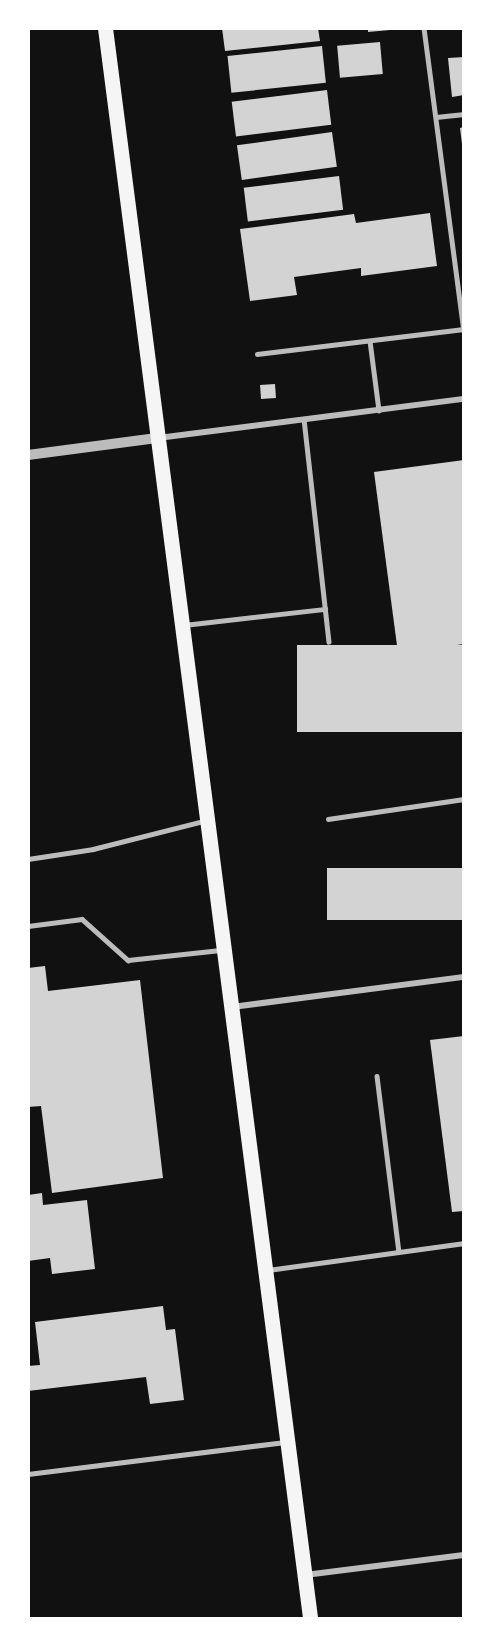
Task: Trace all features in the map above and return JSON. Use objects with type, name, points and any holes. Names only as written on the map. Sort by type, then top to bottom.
[{"type":"main road","points":[[105,28],[310,1618]]},
{"type":"street","points":[[28,455],[464,399]]},
{"type":"street","points":[[231,1007],[464,977]]},
{"type":"street","points":[[305,1575],[464,1555]]},
{"type":"lane","points":[[257,354],[463,330],[424,28]]},
{"type":"lane","points":[[436,117],[464,114]]},
{"type":"lane","points":[[370,341],[379,410]]},
{"type":"lane","points":[[304,419],[329,642]]},
{"type":"lane","points":[[181,626],[325,609]]},
{"type":"lane","points":[[328,819],[464,800]]},
{"type":"lane","points":[[28,859],[93,849],[206,820]]},
{"type":"lane","points":[[28,926],[82,919],[128,960],[223,950]]},
{"type":"lane","points":[[377,1076],[399,1252]]},
{"type":"lane","points":[[265,1271],[464,1243]]},
{"type":"lane","points":[[28,1474],[287,1441]]},
{"type":"building","points":[[222,28],[318,28],[320,41],[225,51]]},
{"type":"building","points":[[368,28],[390,28],[390,30],[368,32]]},
{"type":"building","points":[[380,42],[383,74],[340,78],[337,46]]},
{"type":"building","points":[[322,46],[326,83],[231,93],[228,56]]},
{"type":"building","points":[[464,57],[464,95],[452,97],[448,58]]},
{"type":"building","points":[[327,90],[331,125],[236,136],[232,102]]},
{"type":"building","points":[[464,127],[464,143],[462,144],[460,128]]},
{"type":"building","points":[[332,132],[337,167],[242,180],[237,145]]},
{"type":"building","points":[[339,176],[343,210],[248,221],[244,188]]},
{"type":"building","points":[[430,213],[437,266],[361,276],[361,268],[294,277],[297,295],[250,301],[240,229],[354,214],[356,223]]},
{"type":"building","points":[[275,384],[276,398],[261,399],[260,385]]},
{"type":"building","points":[[464,460],[464,644],[398,653],[374,472]]},
{"type":"building","points":[[297,645],[464,645],[464,732],[297,732]]},
{"type":"building","points":[[327,868],[464,868],[464,920],[327,920]]},
{"type":"building","points":[[45,966],[48,991],[140,980],[163,1178],[52,1193],[41,1106],[28,1107],[28,968]]},
{"type":"building","points":[[464,1036],[464,1211],[452,1212],[430,1040]]},
{"type":"building","points":[[42,1193],[43,1205],[87,1200],[95,1269],[52,1274],[50,1258],[28,1261],[28,1195]]},
{"type":"building","points":[[163,1306],[166,1330],[175,1329],[184,1400],[150,1404],[146,1377],[28,1391],[28,1366],[40,1365],[35,1322]]}]
